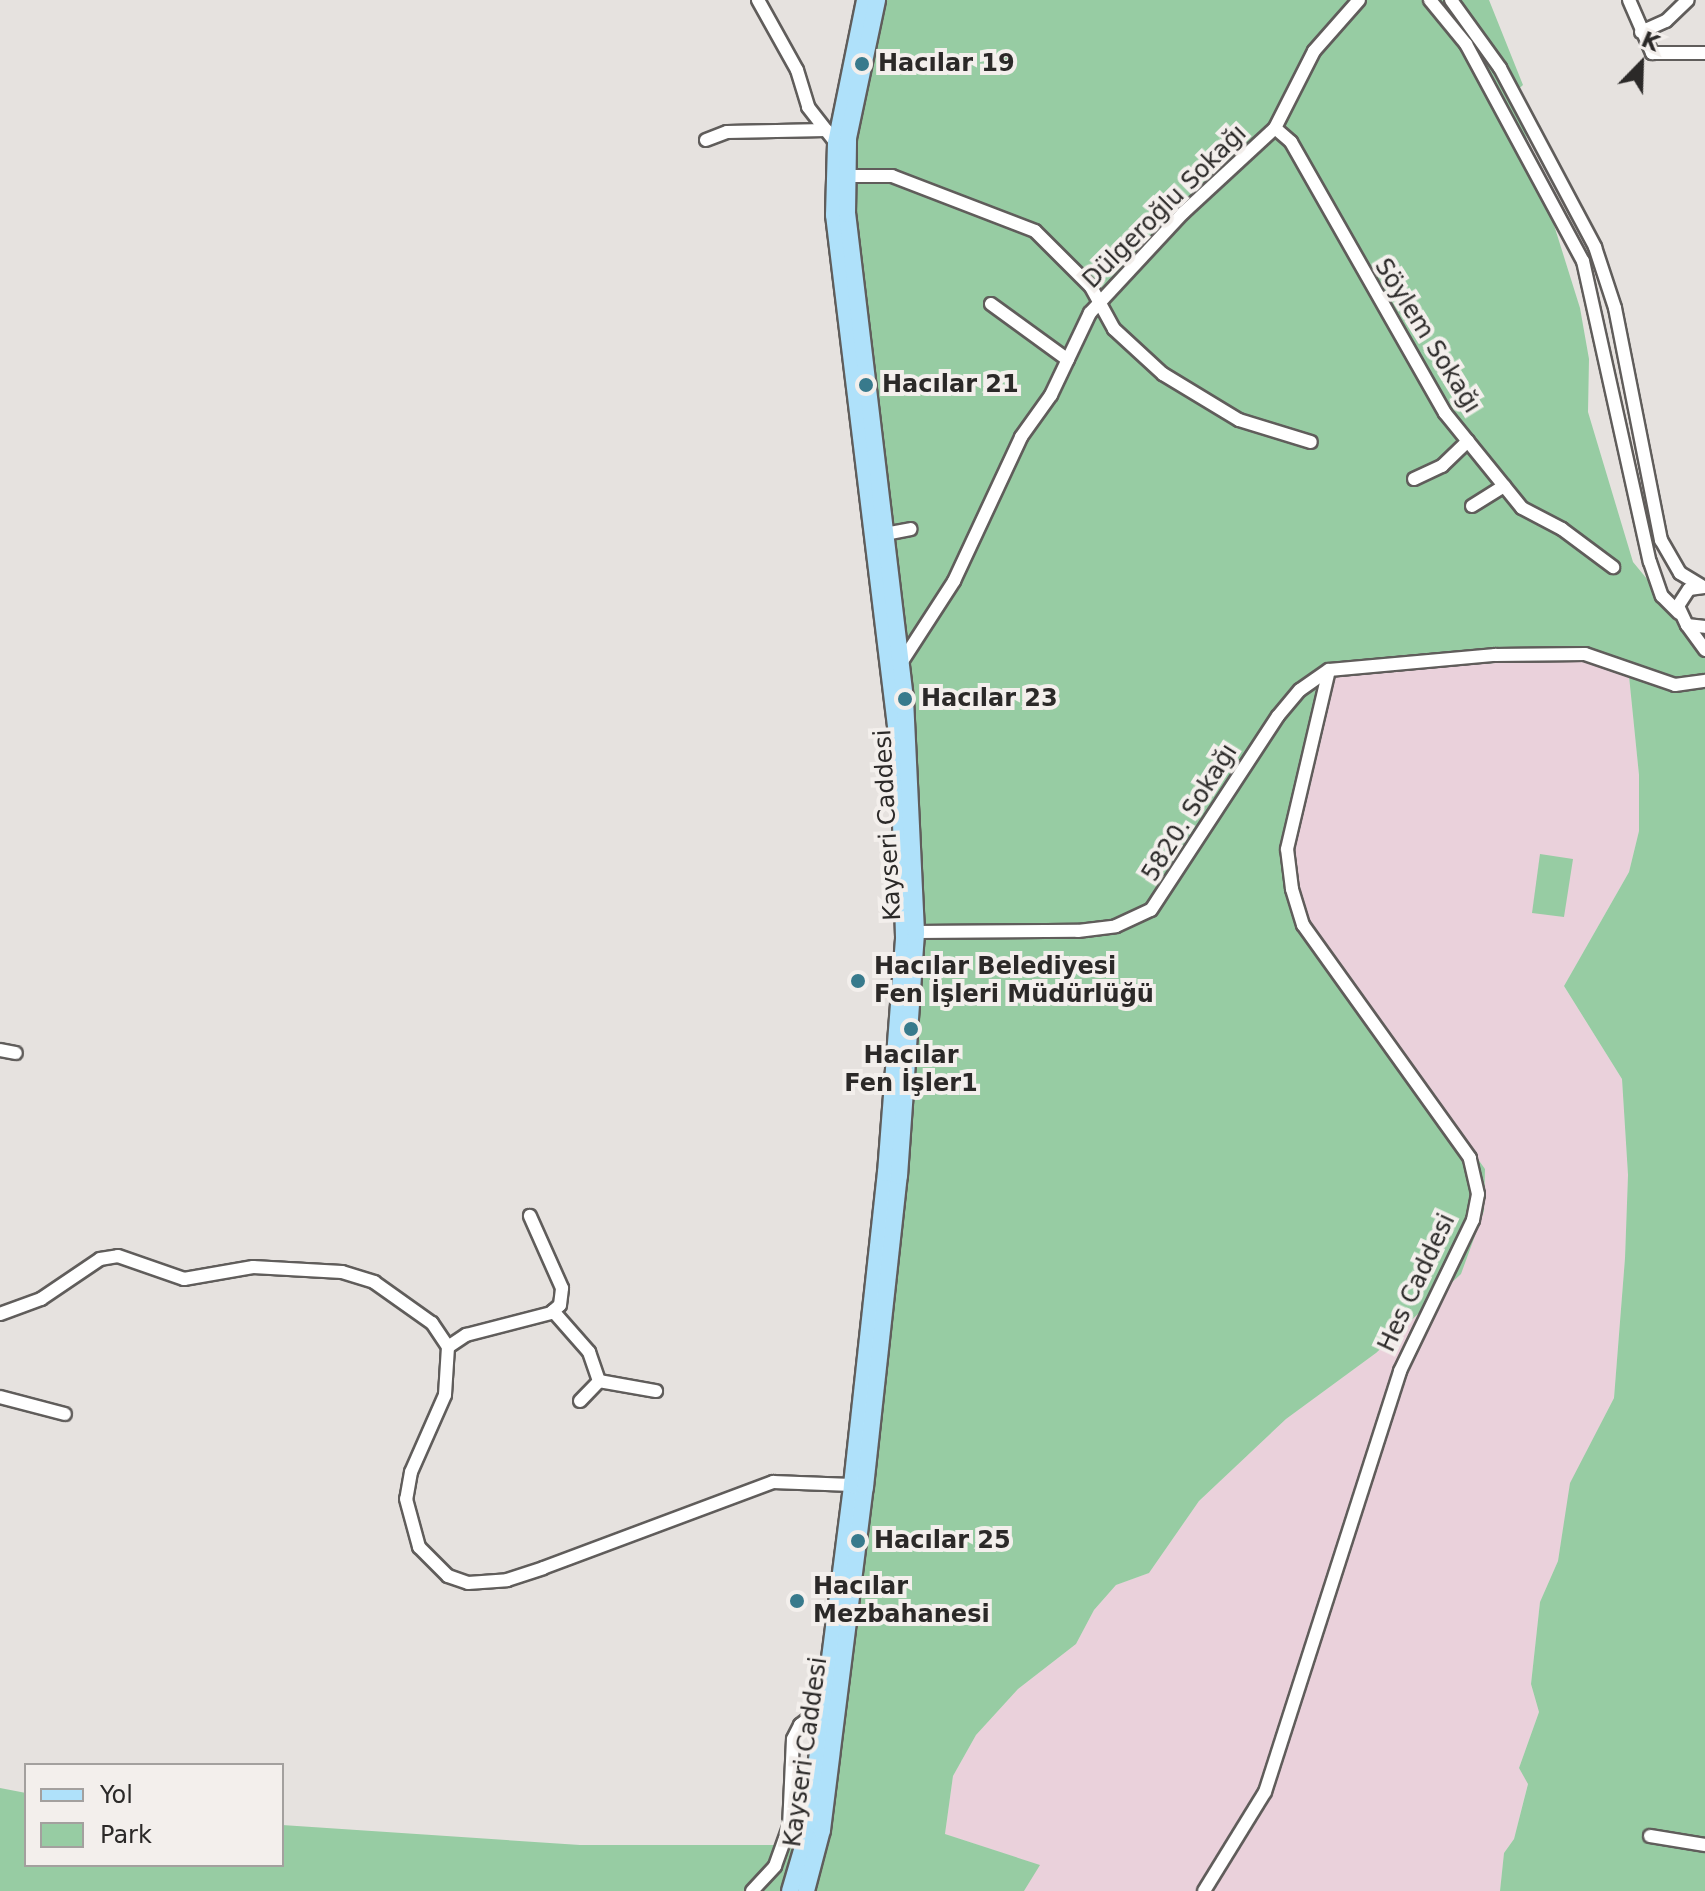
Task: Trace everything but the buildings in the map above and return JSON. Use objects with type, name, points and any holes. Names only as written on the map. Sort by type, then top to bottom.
[{"type":"main road","points":[[837,137],[865,0]]},
{"type":"main road","points":[[837,137],[877,0]]},
{"type":"main road","name":"Kayseri Caddesi","points":[[790,1891],[808,1830],[858,1486],[900,1161],[916,932],[915,817],[901,663],[845,176],[837,137]]},
{"type":"main road","name":"Kayseri Caddesi","points":[[806,1891],[822,1830],[858,1486],[895,1080],[904,841],[899,751],[834,215],[837,137]]},
{"type":"street","points":[[758,0],[797,70],[808,107],[837,137]]},
{"type":"street","name":"Dülgeroğlu Sokağı","points":[[901,663],[936,613],[1021,437],[1098,307],[1183,213],[1275,128],[1314,51],[1359,0]]},
{"type":"street","points":[[1430,0],[1466,44],[1583,261],[1656,583],[1705,650]]},
{"type":"street","points":[[1451,0],[1500,68],[1595,247],[1615,308],[1661,540],[1680,573],[1703,587]]},
{"type":"street","points":[[1629,0],[1645,46],[1657,55],[1705,53]]},
{"type":"street","points":[[1641,32],[1666,21],[1688,0]]},
{"type":"street","name":"Söylem Sokağı","points":[[1275,128],[1291,142],[1344,244],[1445,413],[1522,508],[1598,552],[1613,567]]},
{"type":"street","points":[[706,140],[727,132],[837,137]]},
{"type":"street","points":[[845,176],[892,176],[1035,231],[1091,287],[1098,307],[1135,351],[1163,374],[1239,420],[1311,442]]},
{"type":"street","points":[[991,304],[1068,360]]},
{"type":"street","points":[[1414,479],[1442,466],[1468,441]]},
{"type":"street","points":[[1472,506],[1504,486]]},
{"type":"street","points":[[885,534],[911,529]]},
{"type":"street","points":[[1679,613],[1683,593],[1703,587]]},
{"type":"street","points":[[1687,625],[1705,627]]},
{"type":"street","points":[[1329,670],[1495,655],[1585,654],[1675,685],[1705,681]]},
{"type":"street","name":"5820. Sokağı","points":[[916,932],[1078,931],[1116,926],[1151,910],[1278,716],[1300,690],[1329,670]]},
{"type":"street","name":"Hes Caddesi","points":[[1204,1891],[1265,1792],[1400,1371],[1473,1220],[1478,1194],[1470,1158],[1303,925],[1287,849],[1329,670]]},
{"type":"street","points":[[0,1050],[16,1053]]},
{"type":"street","points":[[448,1347],[466,1335],[553,1311],[562,1300],[562,1288],[530,1216]]},
{"type":"street","points":[[0,1314],[41,1299],[100,1259],[118,1256],[184,1279],[253,1267],[342,1272],[374,1282],[432,1323],[448,1347],[445,1395],[411,1472],[406,1499],[419,1547],[448,1576],[468,1583],[507,1580],[773,1482],[858,1486]]},
{"type":"street","points":[[553,1311],[589,1352],[599,1381]]},
{"type":"street","points":[[599,1381],[656,1391]]},
{"type":"street","points":[[580,1401],[599,1381]]},
{"type":"street","points":[[0,1397],[65,1414]]},
{"type":"street","points":[[752,1891],[775,1866],[789,1827],[793,1739],[800,1725],[824,1706]]},
{"type":"street","points":[[1650,1836],[1705,1845]]},
{"type":"shaded area","points":[[1582,658],[1629,676],[1639,775],[1639,831],[1629,872],[1564,986],[1622,1079],[1628,1175],[1625,1258],[1614,1398],[1571,1483],[1558,1561],[1540,1602],[1531,1684],[1539,1712],[1519,1768],[1528,1783],[1514,1839],[1504,1853],[1500,1891],[1024,1891],[1039,1865],[945,1834],[953,1776],[976,1735],[1018,1689],[1076,1644],[1094,1610],[1116,1585],[1149,1573],[1199,1501],[1286,1419],[1376,1353],[1484,1210],[1485,1169],[1305,916],[1297,889],[1292,851],[1332,680],[1338,672]]},
{"type":"green space","points":[[867,0],[1489,0],[1523,85],[1513,94],[1580,308],[1589,359],[1588,412],[1633,562],[1685,625],[1705,621],[1705,1891],[1500,1891],[1504,1853],[1514,1839],[1528,1784],[1519,1768],[1539,1712],[1531,1684],[1540,1602],[1558,1561],[1570,1483],[1614,1398],[1625,1258],[1628,1175],[1622,1079],[1564,986],[1629,872],[1639,831],[1639,775],[1629,676],[1582,658],[1339,672],[1332,680],[1292,851],[1305,916],[1485,1169],[1484,1211],[1461,1274],[1376,1353],[1286,1419],[1199,1501],[1149,1573],[1116,1585],[1094,1610],[1076,1644],[1018,1689],[976,1735],[953,1776],[945,1834],[1040,1865],[1024,1891],[0,1891],[0,1788],[24,1793],[24,1867],[284,1867],[284,1825],[580,1845],[809,1845],[909,913],[838,188]]},
{"type":"green space","points":[[1540,854],[1573,859],[1564,917],[1532,913]]},
{"type":"place","name":"Hacılar 19","points":[[862,64]]},
{"type":"place","name":"Hacılar 21","points":[[866,385]]},
{"type":"place","name":"Hacılar 23","points":[[905,699]]},
{"type":"place","name":"Hacılar Belediyesi Fen İşleri Müdürlüğü","points":[[858,981]]},
{"type":"place","name":"Hacılar Fen İşler1","points":[[911,1029]]},
{"type":"place","name":"Hacılar 25","points":[[858,1541]]},
{"type":"place","name":"Hacılar Mezbahanesi","points":[[797,1601]]}]
